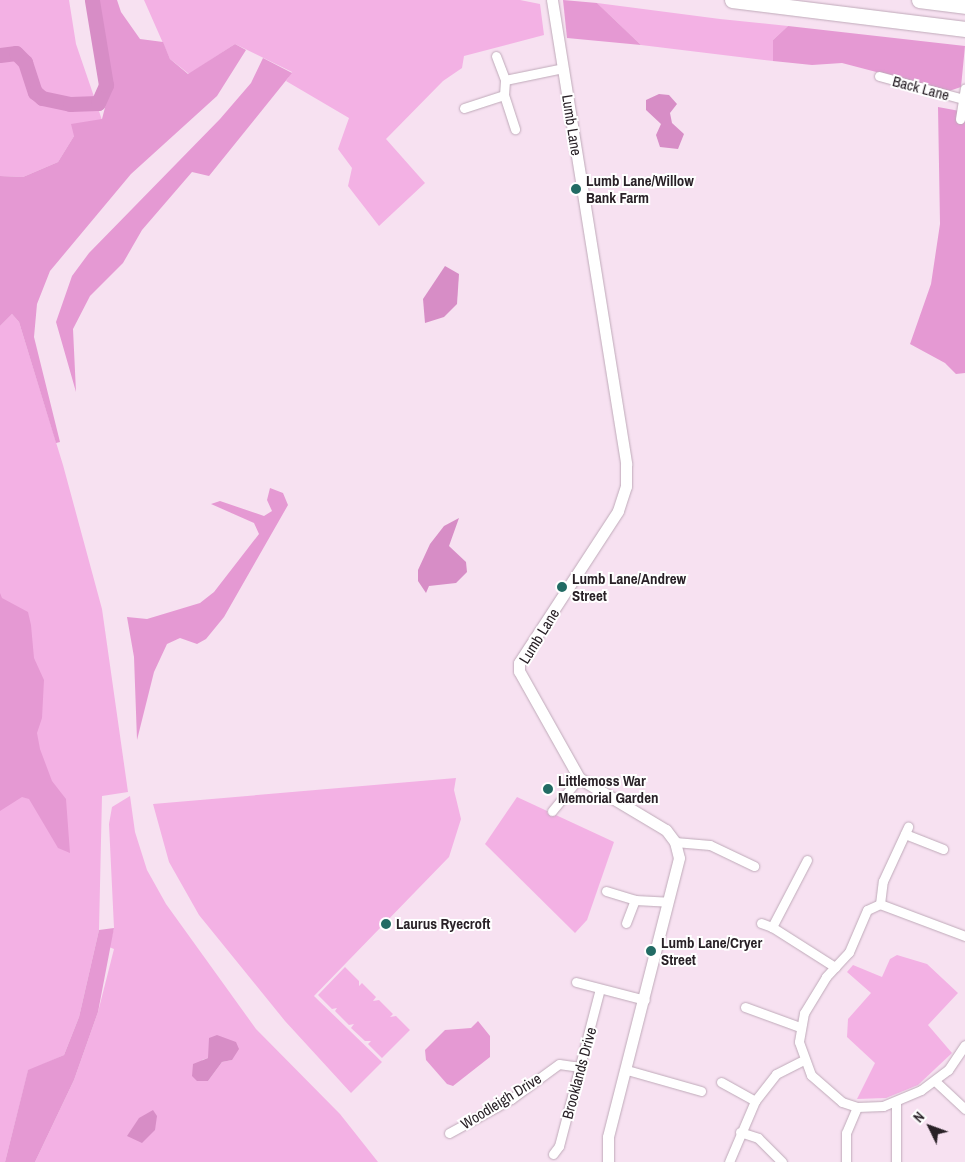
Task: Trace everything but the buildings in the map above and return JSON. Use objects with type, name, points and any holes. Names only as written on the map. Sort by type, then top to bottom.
[{"type":"highway","points":[[732,0],[965,29]]},
{"type":"highway","points":[[919,0],[965,6]]},
{"type":"street","name":"Lumb Lane","points":[[552,0],[557,34],[557,69],[626,464],[626,486],[618,511],[519,663],[519,671],[578,778]]},
{"type":"street","points":[[496,56],[505,80],[504,95],[514,129]]},
{"type":"street","points":[[505,80],[557,69]]},
{"type":"street","name":"Back Lane","points":[[879,76],[962,99]]},
{"type":"street","name":"Back Lane","points":[[960,119],[965,88]]},
{"type":"street","points":[[464,108],[504,95]]},
{"type":"street","points":[[552,811],[578,778],[666,830],[676,842],[679,858],[645,1000],[608,1136],[608,1162]]},
{"type":"street","points":[[880,904],[883,881],[906,831],[943,849]]},
{"type":"street","points":[[676,842],[710,845],[754,866]]},
{"type":"street","points":[[772,927],[807,860]]},
{"type":"street","points":[[606,891],[635,900],[668,902]]},
{"type":"street","points":[[626,923],[635,900]]},
{"type":"street","points":[[965,936],[880,904],[867,910],[849,952],[835,967],[804,1013],[800,1027],[804,1060],[826,1090],[857,1107],[896,1102],[935,1081],[965,1045]]},
{"type":"street","points":[[761,923],[772,927],[835,967]]},
{"type":"street","points":[[576,982],[600,990],[645,1000]]},
{"type":"street","name":"Brooklands Drive","points":[[553,1154],[559,1146],[600,990]]},
{"type":"street","points":[[745,1007],[800,1027]]},
{"type":"street","points":[[729,1162],[755,1100],[776,1074],[804,1060]]},
{"type":"street","name":"Woodleigh Drive","points":[[449,1133],[510,1099],[559,1064],[580,1068]]},
{"type":"street","points":[[627,1070],[701,1091]]},
{"type":"street","points":[[935,1081],[965,1109]]},
{"type":"street","points":[[720,1082],[755,1100]]},
{"type":"street","points":[[896,1102],[896,1162]]},
{"type":"street","points":[[846,1162],[846,1133],[857,1107]]},
{"type":"street","points":[[740,1132],[758,1138],[782,1162]]},
{"type":"shaded area","points":[[0,0],[69,0],[76,44],[102,120],[74,136],[58,162],[23,177],[0,176]]},
{"type":"shaded area","points":[[99,0],[117,0],[121,12],[140,39],[163,42],[170,59],[188,74],[235,44],[246,50],[217,96],[131,174],[50,271],[37,304],[34,337],[60,442],[56,443],[19,322],[12,314],[0,326],[0,176],[23,177],[58,162],[74,136],[71,124],[102,119],[111,84]]},
{"type":"shaded area","points":[[144,0],[520,0],[540,4],[544,35],[464,56],[462,68],[443,81],[386,139],[425,183],[379,226],[348,186],[352,168],[338,149],[349,118],[286,81],[292,72],[235,44],[189,74],[170,59]]},
{"type":"shaded area","points":[[563,0],[597,3],[641,45],[567,38]]},
{"type":"shaded area","points":[[597,3],[788,26],[773,40],[773,61],[641,45]]},
{"type":"shaded area","points":[[788,26],[965,46],[961,87],[949,91],[842,63],[812,65],[773,61],[773,40]]},
{"type":"shaded area","points":[[263,58],[292,73],[209,176],[192,172],[142,230],[123,263],[90,296],[73,329],[76,392],[56,322],[72,276],[89,253],[220,119],[251,83]]},
{"type":"shaded area","points":[[659,94],[669,95],[677,104],[670,113],[672,123],[684,134],[678,149],[660,147],[656,135],[661,124],[646,110],[646,100]]},
{"type":"shaded area","points":[[938,107],[965,112],[965,373],[956,374],[945,363],[910,344],[931,284],[940,224]]},
{"type":"shaded area","points":[[445,266],[459,274],[457,304],[444,317],[425,323],[423,299]]},
{"type":"shaded area","points":[[12,314],[19,322],[63,465],[102,609],[128,792],[102,796],[99,930],[79,1017],[64,1055],[28,1071],[5,1162],[0,1162],[0,326]]},
{"type":"shaded area","points":[[270,488],[283,493],[288,505],[224,617],[206,639],[197,644],[180,638],[167,644],[154,672],[137,740],[134,657],[127,617],[147,619],[200,603],[214,592],[259,534],[254,523],[211,504],[220,501],[264,516],[272,511],[267,500]]},
{"type":"shaded area","points":[[459,518],[449,546],[466,562],[467,572],[456,583],[429,586],[426,593],[418,581],[418,570],[430,544],[444,526]]},
{"type":"shaded area","points":[[0,593],[2,598],[28,612],[34,658],[44,680],[42,718],[37,733],[40,749],[52,781],[66,799],[70,853],[58,848],[29,799],[22,797],[0,811]]},
{"type":"shaded area","points":[[456,778],[454,790],[461,819],[449,857],[314,996],[382,1062],[351,1093],[285,1021],[199,915],[169,862],[153,804]]},
{"type":"shaded area","points":[[130,796],[135,832],[147,870],[166,904],[256,1029],[340,1114],[378,1162],[35,1162],[74,1080],[98,1012],[114,949],[109,947],[114,928],[109,824],[112,807]],"holes":[[[208,1058],[232,1060],[222,1062],[208,1081],[202,1060]]]},
{"type":"shaded area","points":[[517,797],[614,842],[587,920],[575,933],[485,844]]},
{"type":"shaded area","points":[[114,928],[98,1012],[74,1080],[35,1162],[5,1162],[28,1070],[64,1055],[79,1017],[99,930]]},
{"type":"shaded area","points":[[897,955],[927,964],[958,993],[928,1025],[952,1053],[918,1085],[886,1098],[857,1099],[875,1063],[847,1037],[848,1019],[871,993],[847,972],[853,965],[882,977],[890,959]]},
{"type":"shaded area","points":[[345,967],[359,981],[359,986],[362,983],[376,997],[373,1001],[379,1000],[393,1014],[390,1017],[396,1016],[410,1030],[382,1058],[368,1044],[371,1041],[365,1041],[351,1028],[354,1024],[349,1025],[335,1011],[337,1008],[332,1009],[318,995]]},
{"type":"shaded area","points":[[478,1021],[490,1036],[490,1057],[453,1086],[447,1084],[426,1060],[425,1050],[445,1030],[471,1028]]},
{"type":"shaded area","points":[[217,1035],[236,1042],[239,1049],[232,1060],[222,1062],[208,1081],[197,1081],[192,1076],[193,1064],[208,1058],[209,1038]]},
{"type":"shaded area","points":[[153,1110],[157,1116],[155,1130],[142,1143],[127,1136],[139,1118]]},
{"type":"waterway","points":[[0,55],[16,53],[25,62],[35,92],[42,98],[70,104],[98,103],[106,85],[92,0]]},
{"type":"place","name":"Lumb Lane/Willow Bank Farm","points":[[576,189]]},
{"type":"place","name":"Lumb Lane/Andrew Street","points":[[562,587]]},
{"type":"place","name":"Littlemoss War Memorial Garden","points":[[548,789]]},
{"type":"place","name":"Laurus Ryecroft","points":[[386,924]]},
{"type":"place","name":"Lumb Lane/Cryer Street","points":[[651,951]]}]
